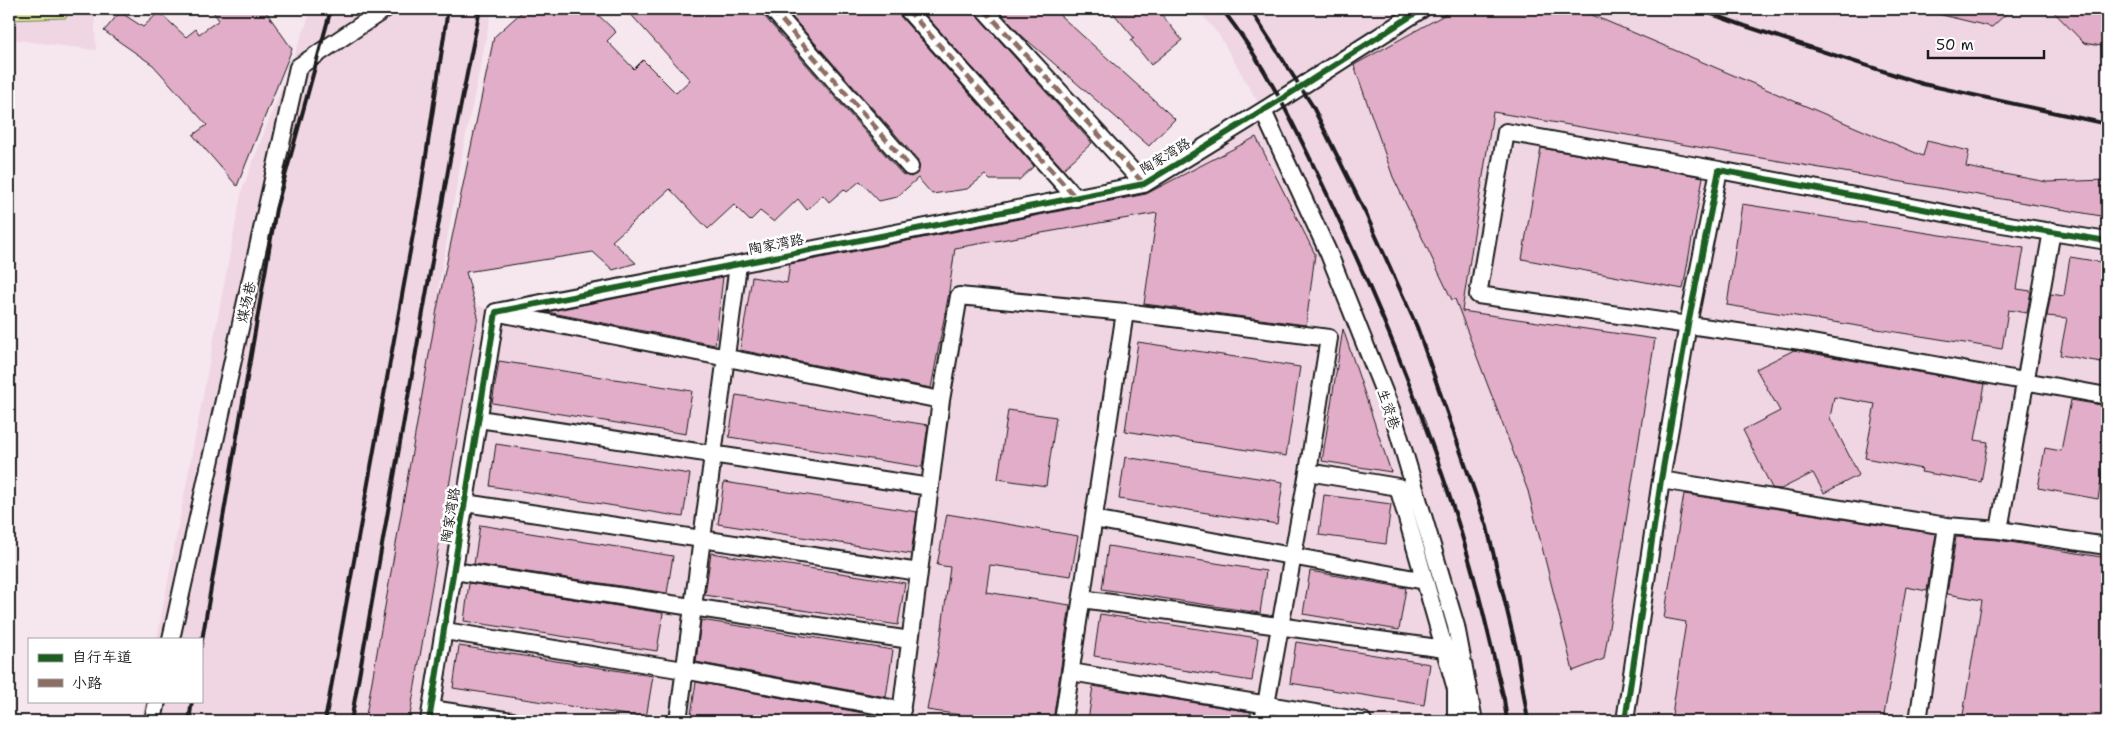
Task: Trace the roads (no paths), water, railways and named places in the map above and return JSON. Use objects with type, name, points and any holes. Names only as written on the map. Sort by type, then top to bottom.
[{"type":"street","name":"煤场巷","points":[[171,638],[298,67],[385,9]]},
{"type":"street","points":[[772,9],[910,167]]},
{"type":"street","points":[[907,9],[1076,198]]},
{"type":"street","points":[[984,9],[1144,184]]},
{"type":"street","name":"陶家湾路","points":[[430,715],[496,312],[1144,184],[1263,111],[1422,9]]},
{"type":"street","name":"生资巷","points":[[1263,111],[1330,254],[1392,412],[1456,626],[1474,721]]},
{"type":"street","points":[[2107,241],[1996,223],[1719,170],[1506,132],[1478,296],[1801,341],[2107,396]]},
{"type":"street","points":[[1625,721],[1661,480],[1688,324],[1719,170]]},
{"type":"street","points":[[2000,530],[2052,231]]},
{"type":"street","points":[[678,721],[738,264]]},
{"type":"street","points":[[445,631],[684,670],[901,716],[941,400],[959,296],[1125,312],[1329,338],[1308,472],[1263,721]]},
{"type":"street","points":[[496,312],[941,400]]},
{"type":"street","points":[[1063,721],[1125,312]]},
{"type":"street","points":[[479,419],[930,487]]},
{"type":"street","points":[[1308,472],[1398,488],[1456,689],[1456,721]]},
{"type":"street","points":[[1661,480],[1947,526],[2000,530],[2107,546]]},
{"type":"street","points":[[465,503],[919,572]]},
{"type":"street","points":[[1094,518],[1425,581]]},
{"type":"street","points":[[1918,721],[1947,526]]},
{"type":"street","points":[[454,571],[910,640]]},
{"type":"street","points":[[1082,598],[1445,649]]},
{"type":"street","points":[[1071,672],[1363,721]]},
{"type":"street","points":[[153,721],[157,702]]},
{"type":"street","points":[[430,715],[512,721]]},
{"type":"railway","points":[[202,640],[276,209],[331,9]]},
{"type":"railway","points":[[325,721],[420,196],[448,9]]},
{"type":"railway","points":[[351,721],[450,159],[480,9]]},
{"type":"railway","points":[[1222,9],[1253,53],[1293,123],[1387,328],[1439,464],[1454,510],[1482,609],[1504,699],[1507,721]]},
{"type":"railway","points":[[1250,9],[1312,105],[1365,212],[1417,327],[1487,527],[1517,652],[1528,721]]},
{"type":"railway","points":[[1698,9],[1923,84],[2107,124]]},
{"type":"railway","points":[[189,721],[192,702]]}]
